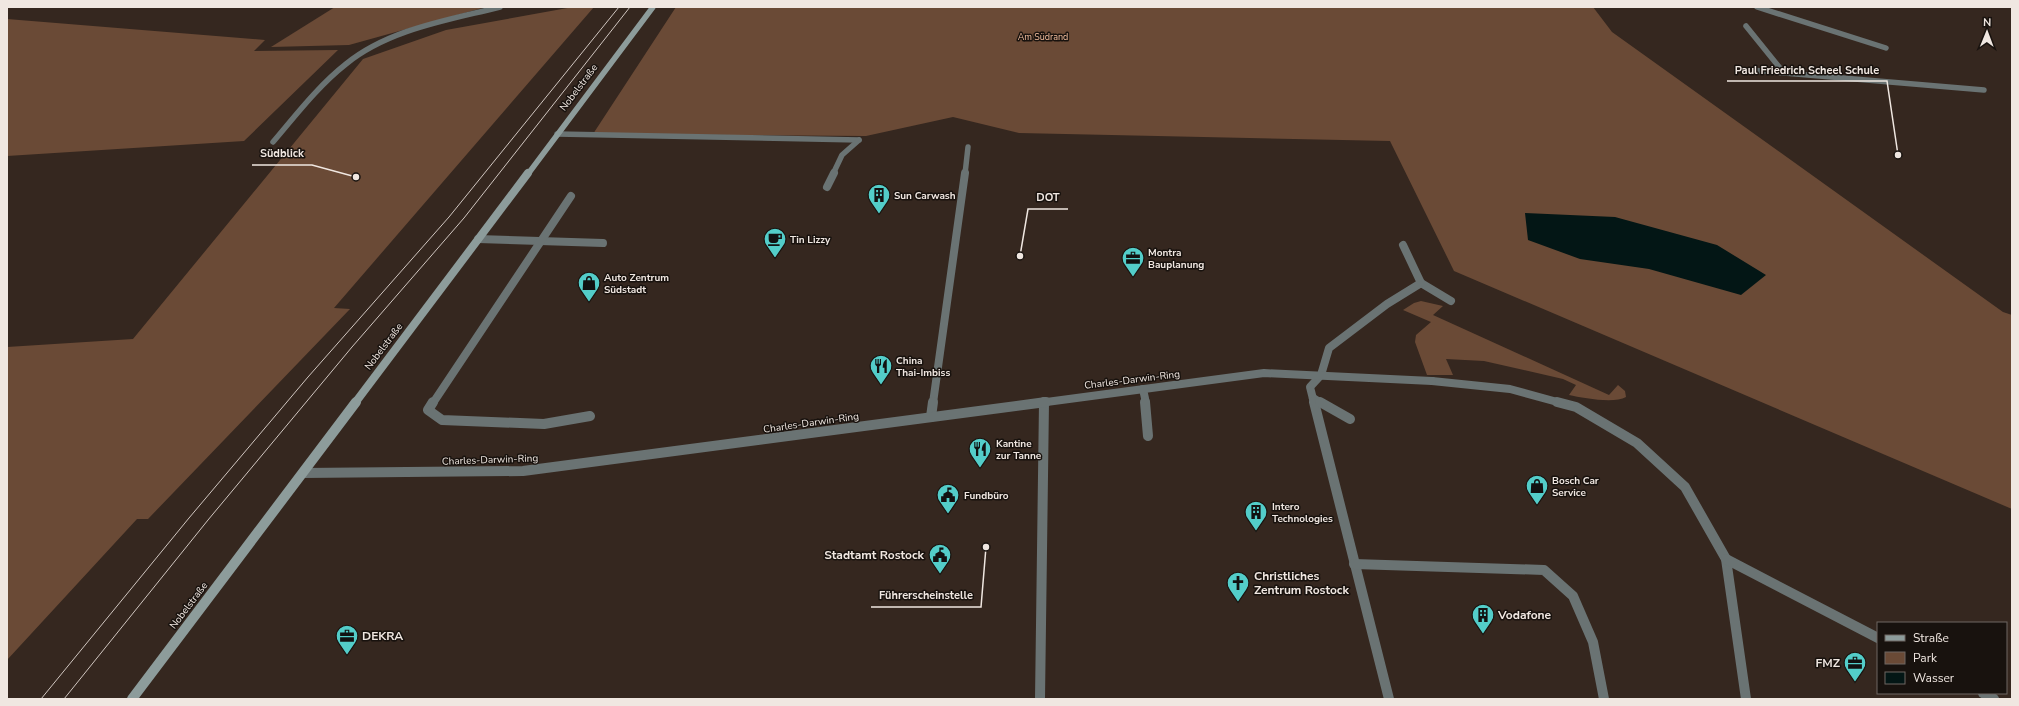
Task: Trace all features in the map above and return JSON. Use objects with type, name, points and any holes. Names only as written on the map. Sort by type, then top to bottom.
[{"type":"main road","name":"Nobelstraße","points":[[132,699],[653,7]]},
{"type":"street","points":[[273,142],[336,71],[357,55],[408,32],[500,7]]},
{"type":"street","points":[[1757,7],[1886,48]]},
{"type":"street","points":[[1746,26],[1784,73]]},
{"type":"street","points":[[1750,70],[1984,90]]},
{"type":"street","points":[[558,134],[859,140],[842,155],[826,187]]},
{"type":"street","points":[[931,417],[943,339],[968,147]]},
{"type":"street","points":[[571,196],[428,410],[442,420],[544,424],[590,416]]},
{"type":"street","points":[[478,240],[603,243]]},
{"type":"street","points":[[1403,244],[1421,283],[1451,301]]},
{"type":"street","points":[[1389,699],[1310,387],[1320,375],[1329,348],[1387,304],[1421,283]]},
{"type":"street","name":"Charles-Darwin-Ring","points":[[303,472],[523,470],[1264,373],[1432,381],[1510,389],[1576,407],[1637,443],[1685,487],[1726,560]]},
{"type":"street","points":[[1143,389],[1146,405],[1148,436]]},
{"type":"street","points":[[1313,398],[1350,419]]},
{"type":"street","points":[[1040,699],[1045,427],[1044,402]]},
{"type":"street","points":[[1726,560],[1877,637]]},
{"type":"street","points":[[1726,560],[1746,699]]},
{"type":"street","points":[[1354,564],[1544,570],[1574,596],[1593,642],[1604,699]]},
{"type":"street","points":[[1985,694],[1994,699]]},
{"type":"green space","points":[[335,7],[486,7],[349,45],[271,47]]},
{"type":"green space","points":[[573,7],[594,7],[334,308],[350,309],[148,519],[137,519],[7,660],[7,347],[133,339],[363,59],[446,30]]},
{"type":"green space","name":"Am Südrand","points":[[676,7],[1593,7],[1612,32],[2003,312],[2012,315],[2012,509],[1454,271],[1390,141],[1019,133],[953,117],[866,136],[593,134]]},
{"type":"green space","points":[[7,19],[265,40],[254,51],[338,50],[244,141],[7,156]]},
{"type":"green space","points":[[1421,301],[1443,306],[1433,315],[1609,395],[1618,385],[1625,391],[1626,397],[1621,399],[1606,400],[1569,395],[1576,385],[1563,379],[1484,361],[1446,359],[1453,375],[1427,375],[1415,342],[1416,335],[1431,322],[1403,310],[1414,303]]},
{"type":"water","points":[[1525,213],[1615,217],[1717,245],[1766,275],[1741,295],[1649,269],[1580,259],[1528,240]]},
{"type":"tram line","points":[[41,699],[189,518],[308,377],[449,217],[619,7]]},
{"type":"tram line","points":[[64,699],[208,520],[352,347],[464,218],[630,7]]},
{"type":"place","name":"Paul Friedrich Scheel Schule","points":[[1898,155]]},
{"type":"place","name":"Südblick","points":[[356,177]]},
{"type":"place","name":"Sun Carwash","points":[[879,214]]},
{"type":"place","name":"DOT","points":[[1020,256]]},
{"type":"place","name":"Tin Lizzy","points":[[775,258]]},
{"type":"place","name":"Montra Bauplanung","points":[[1133,278]]},
{"type":"place","name":"Auto Zentrum Südstadt","points":[[589,302]]},
{"type":"place","name":"China Thai-Imbiss","points":[[881,386]]},
{"type":"place","name":"Kantine zur Tanne","points":[[980,468]]},
{"type":"place","name":"Bosch Car Service","points":[[1537,506]]},
{"type":"place","name":"Fundbüro","points":[[948,514]]},
{"type":"place","name":"Intero Technologies","points":[[1256,532]]},
{"type":"place","name":"Führerscheinstelle","points":[[986,547]]},
{"type":"place","name":"Stadtamt Rostock","points":[[940,574]]},
{"type":"place","name":"Christliches Zentrum Rostock","points":[[1238,602]]},
{"type":"place","name":"Vodafone","points":[[1483,634]]},
{"type":"place","name":"DEKRA","points":[[347,656]]},
{"type":"place","name":"FMZ","points":[[1855,682]]}]
